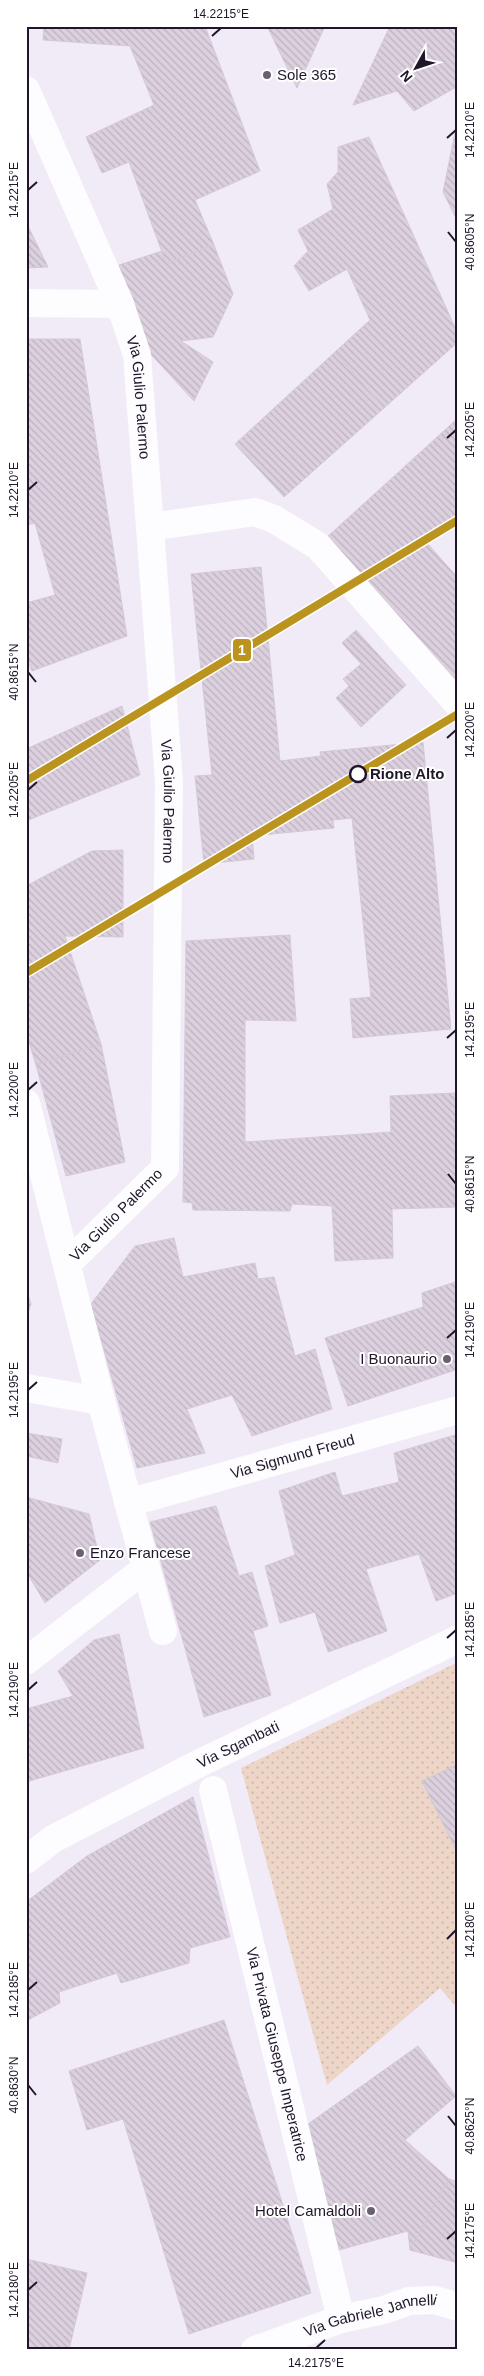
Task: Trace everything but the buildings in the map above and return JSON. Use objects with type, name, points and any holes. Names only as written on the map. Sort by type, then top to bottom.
[{"type":"street","name":"Via Giulio Palermo","points":[[26,90],[120,304],[137,355],[169,782],[165,1168],[67,1264],[101,1401],[164,1631]]},
{"type":"street","points":[[26,303],[120,304]]},
{"type":"street","points":[[150,527],[255,512],[274,518],[318,546],[458,704]]},
{"type":"street","points":[[26,1103],[67,1264]]},
{"type":"street","points":[[26,1388],[101,1401]]},
{"type":"street","name":"Via Sigmund Freud","points":[[128,1503],[458,1410]]},
{"type":"street","points":[[26,1661],[146,1568]]},
{"type":"street","name":"Via Sgambati","points":[[26,1860],[53,1839],[184,1771],[458,1639]]},
{"type":"street","name":"Via Privata Giuseppe Imperatrice","points":[[213,1790],[341,2319]]},
{"type":"street","name":"Via Gabriele Jannelli","points":[[255,2350],[341,2319],[384,2310],[409,2301],[436,2300],[458,2307]]},
{"type":"shaded area","points":[[458,1662],[458,2009],[440,1988],[327,2085],[241,1768]]},
{"type":"transit line","name":"1","points":[[26,781],[458,520]]},
{"type":"transit line","name":"1","points":[[26,973],[458,714]]},
{"type":"place","name":"Sole 365","points":[[267,75]]},
{"type":"place","name":"Rione Alto","points":[[358,774]]},
{"type":"place","name":"I Buonaurio","points":[[447,1359]]},
{"type":"place","name":"Enzo Francese","points":[[80,1553]]},
{"type":"place","name":"Hotel Camaldoli","points":[[371,2211]]}]
